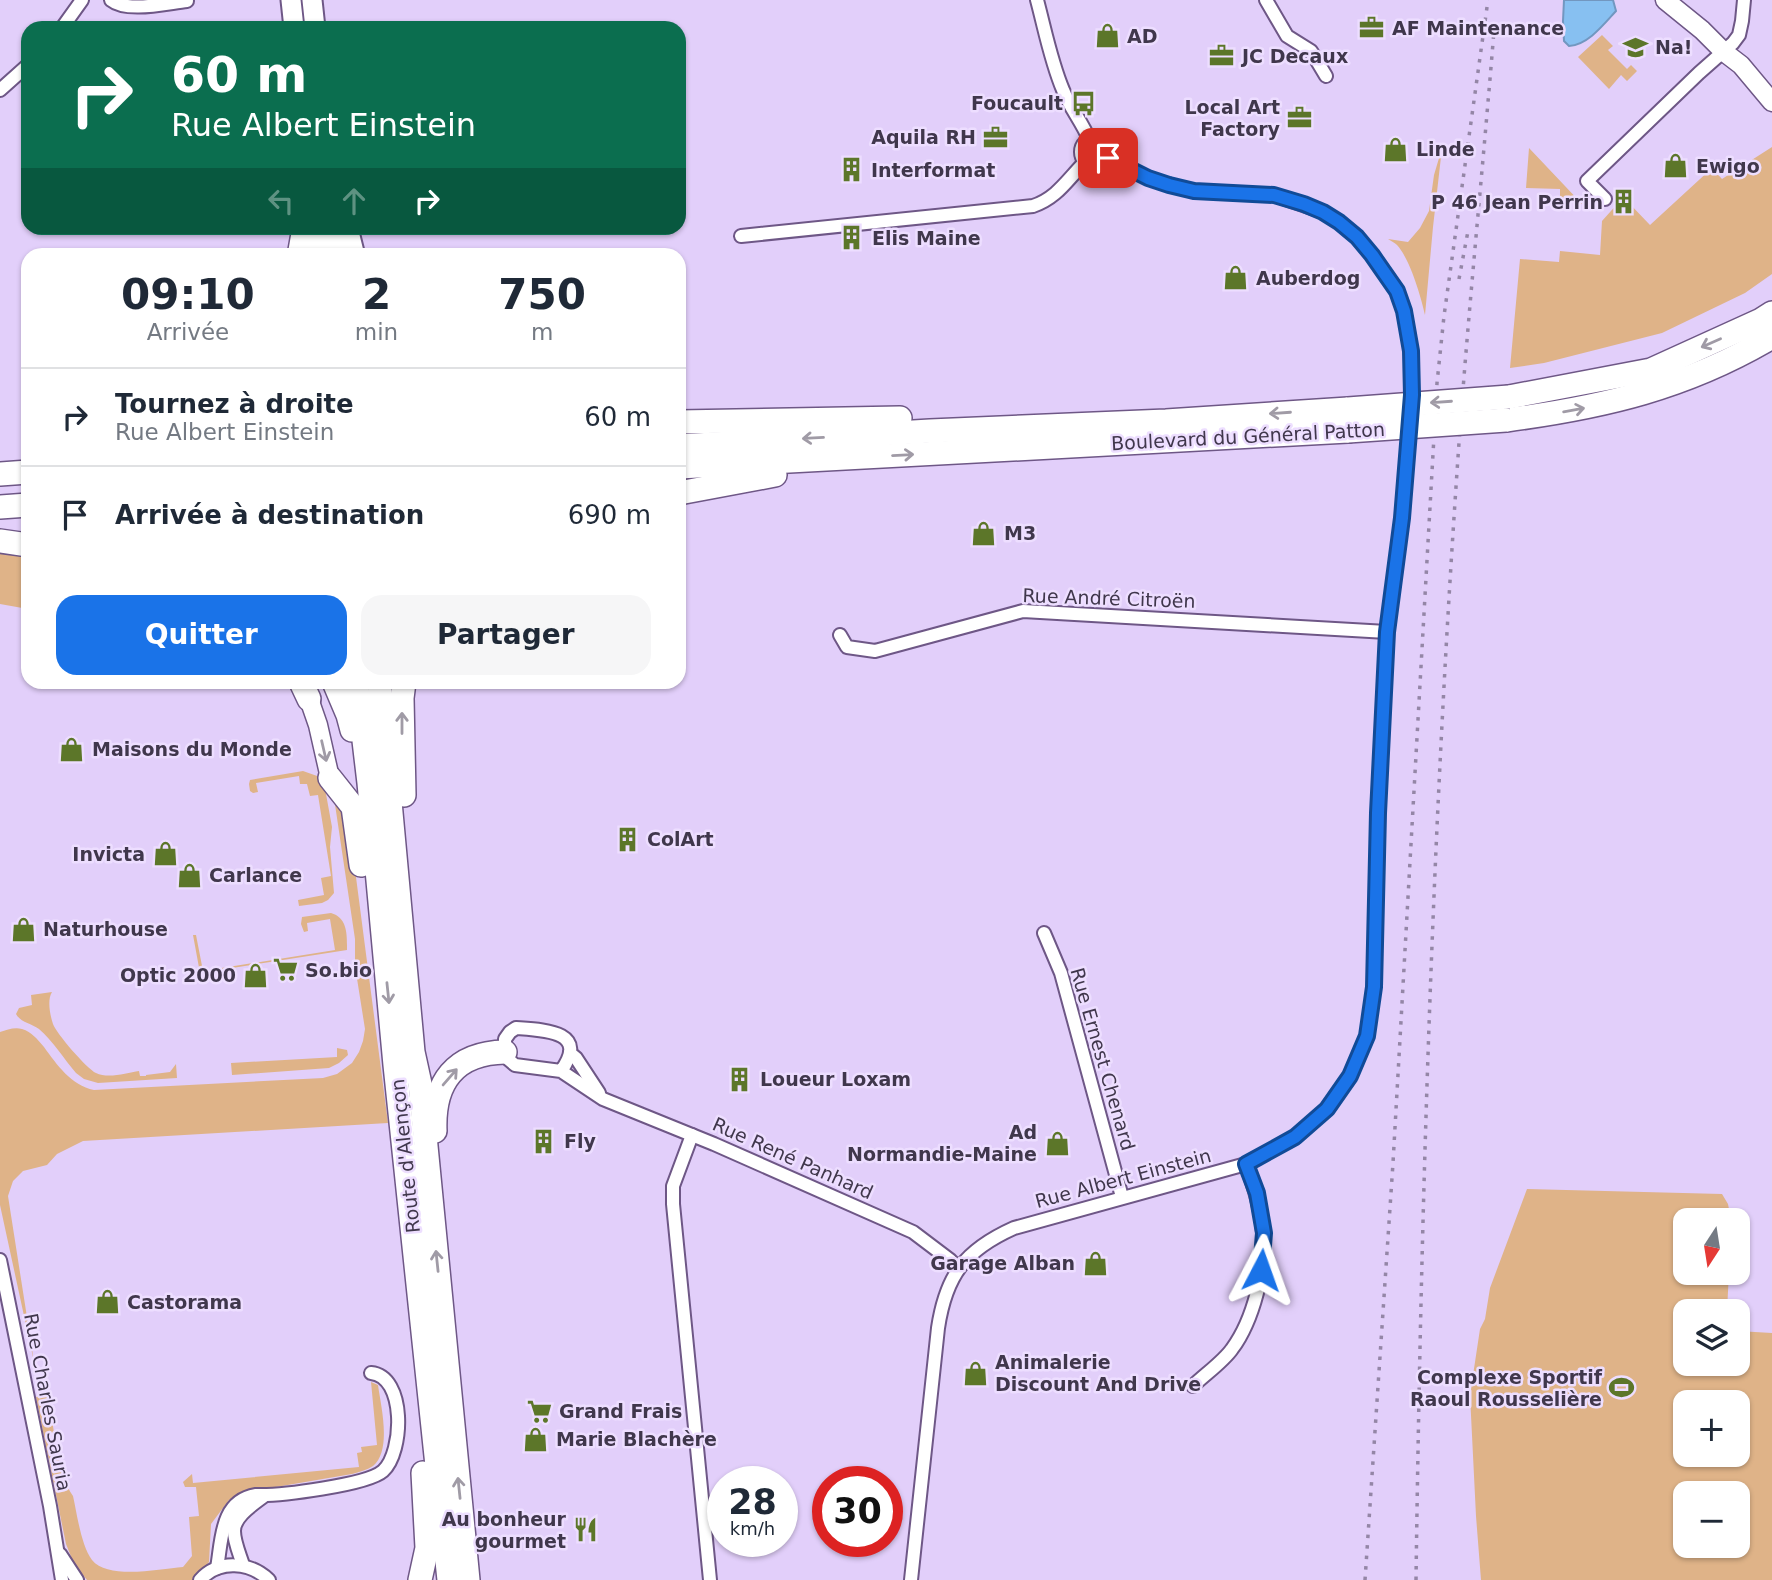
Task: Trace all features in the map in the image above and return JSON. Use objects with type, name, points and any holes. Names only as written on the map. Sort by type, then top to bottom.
[{"type":"highway","name":"Boulevard du Général Patton","points":[[1508,409],[1651,370],[1772,313]]},
{"type":"highway","name":"Boulevard du Général Patton","points":[[686,467],[835,459],[1508,409],[1595,406],[1655,390],[1727,361],[1772,337]]},
{"type":"highway","points":[[686,422],[1112,414],[1166,421]]},
{"type":"highway","name":"Boulevard du Général Patton","points":[[1166,421],[1348,420]]},
{"type":"highway","points":[[686,446],[930,430],[1166,421]]},
{"type":"highway","points":[[686,492],[808,470],[835,459]]},
{"type":"highway","points":[[0,474],[21,472]]},
{"type":"highway","points":[[0,483],[21,482]]},
{"type":"highway","points":[[0,507],[21,506]]},
{"type":"highway","points":[[0,529],[21,530]]},
{"type":"highway","points":[[0,541],[21,544]]},
{"type":"highway","points":[[337,689],[353,734],[365,850],[374,858]]},
{"type":"highway","points":[[356,689],[381,925]]},
{"type":"highway","points":[[380,689],[413,1052],[420,1084]]},
{"type":"highway","points":[[403,689],[403,766],[421,1051],[420,1084],[468,1580]]},
{"type":"highway","points":[[330,778],[353,807],[366,900],[381,925]]},
{"type":"highway","name":"Route d'Alençon","points":[[381,925],[414,1246]]},
{"type":"highway","points":[[432,1214],[438,1190],[435,1112],[442,1084],[453,1071],[477,1055],[505,1052]]},
{"type":"highway","points":[[414,1246],[413,1300],[427,1548],[420,1580]]},
{"type":"highway","points":[[414,1246],[449,1580]]},
{"type":"main road","points":[[291,0],[293,21]]},
{"type":"main road","points":[[312,0],[314,21]]},
{"type":"main road","points":[[686,414],[705,422]]},
{"type":"street","points":[[67,21],[82,0]]},
{"type":"street","points":[[111,0],[116,4],[135,7],[187,1]]},
{"type":"street","points":[[1037,0],[1063,91],[1089,139]]},
{"type":"street","points":[[1266,0],[1287,36],[1311,51],[1326,76]]},
{"type":"street","points":[[1665,0],[1741,65],[1772,102]]},
{"type":"street","points":[[1605,199],[1587,181],[1739,35],[1744,0]]},
{"type":"street","points":[[0,90],[21,71]]},
{"type":"street","points":[[1098,138],[1109,148],[1108,158],[1097,166],[1088,165],[1080,154],[1080,149],[1085,141],[1098,138]]},
{"type":"street","name":"Rue Albert Einstein","points":[[911,1580],[941,1305],[958,1268],[985,1243],[1014,1228],[1246,1164],[1295,1137],[1327,1109],[1350,1076],[1367,1036],[1374,987],[1378,813],[1387,632],[1402,518],[1413,370],[1404,311],[1397,291],[1357,237],[1323,212],[1274,195],[1194,191],[1169,185],[1108,158]]},
{"type":"street","points":[[741,236],[1033,205],[1054,196],[1084,162]]},
{"type":"street","name":"Rue André Citroën","points":[[840,635],[848,647],[875,651],[1023,611],[1387,632]]},
{"type":"street","points":[[305,691],[318,725],[330,778]]},
{"type":"street","name":"Rue Ernest Chenard","points":[[1044,933],[1060,973],[1122,1197]]},
{"type":"street","points":[[516,1028],[556,1032],[569,1045],[570,1053],[561,1071],[515,1065],[505,1052],[505,1040],[516,1028]]},
{"type":"street","points":[[570,1053],[603,1099]]},
{"type":"street","name":"Rue René Panhard","points":[[561,1071],[603,1099],[913,1232],[958,1268]]},
{"type":"street","points":[[692,1135],[673,1186],[673,1204],[710,1580]]},
{"type":"street","points":[[1193,1386],[1232,1350],[1253,1310],[1261,1270],[1264,1233],[1257,1193],[1246,1164]]},
{"type":"street","name":"Rue Charles Sauria","points":[[0,1260],[62,1580]]},
{"type":"street","points":[[217,1568],[226,1518],[244,1499],[370,1478],[383,1470],[391,1460],[398,1430],[391,1387],[380,1375],[371,1373]]},
{"type":"street","points":[[243,1565],[235,1528],[238,1520],[264,1496]]},
{"type":"street","name":"Rue Charles Sauria","points":[[58,1551],[77,1580]]},
{"type":"street","points":[[200,1580],[217,1568],[243,1565],[270,1580]]},
{"type":"shaded area","points":[[1602,35],[1613,46],[1608,50],[1627,69],[1631,65],[1637,71],[1627,81],[1621,75],[1609,89],[1578,57]]},
{"type":"shaded area","points":[[1772,147],[1772,274],[1745,293],[1662,333],[1544,363],[1510,368],[1520,259],[1559,262],[1560,251],[1600,255],[1602,221],[1619,202],[1622,205],[1627,201],[1650,225],[1712,168],[1722,179]]},
{"type":"shaded area","points":[[1442,148],[1425,315],[1411,269],[1402,251],[1388,239],[1408,242],[1420,228],[1429,211],[1434,175]]},
{"type":"shaded area","points":[[1529,148],[1582,204],[1560,202],[1560,189],[1526,188]]},
{"type":"shaded area","points":[[0,546],[21,550],[21,608],[0,604]]},
{"type":"shaded area","points":[[303,771],[320,777],[324,783],[332,827],[330,847],[334,893],[322,903],[299,906],[298,900],[324,895],[321,878],[331,876],[318,795],[310,796],[307,784],[300,784],[299,776],[256,783],[258,792],[253,793],[249,784],[250,780]]},
{"type":"shaded area","points":[[333,791],[347,808],[388,1123],[83,1141],[57,1154],[47,1165],[23,1171],[13,1181],[8,1196],[34,1362],[0,1205],[0,1032],[16,1028],[29,1032],[72,1079],[94,1090],[323,1078],[337,1074],[352,1063],[359,1052],[365,1029]]},
{"type":"shaded area","points":[[331,913],[344,923],[347,950],[200,973],[193,935],[196,935],[203,971],[335,950],[330,919],[307,923],[308,931],[304,932],[301,924],[302,917]]},
{"type":"shaded area","points":[[52,992],[49,1003],[55,1029],[79,1058],[96,1073],[118,1075],[139,1071],[140,1076],[146,1076],[170,1072],[176,1064],[177,1078],[98,1083],[84,1079],[44,1034],[16,1014],[19,1008],[32,1005],[31,995]]},
{"type":"shaded area","points":[[337,1048],[347,1050],[348,1055],[329,1068],[232,1075],[231,1063],[337,1057]]},
{"type":"shaded area","name":"Complexe Sportif Raoul Rousselière","points":[[1527,1189],[1722,1194],[1729,1208],[1673,1208],[1673,1285],[1728,1285],[1728,1299],[1673,1299],[1673,1376],[1750,1376],[1750,1332],[1772,1333],[1772,1580],[1481,1580],[1470,1395],[1480,1329],[1485,1319],[1490,1288]]},
{"type":"shaded area","points":[[371,1382],[378,1385],[384,1428],[382,1450],[373,1466],[352,1474],[246,1492],[229,1500],[211,1524],[209,1562],[192,1580],[87,1580],[74,1564],[66,1544],[36,1397],[48,1395],[63,1475],[73,1496],[88,1554],[100,1566],[110,1570],[134,1572],[183,1567],[192,1556],[189,1517],[199,1516],[196,1487],[185,1487],[183,1482],[192,1474],[193,1483],[359,1467],[357,1453],[362,1452],[361,1447],[377,1445]]},
{"type":"water","points":[[1564,0],[1613,0],[1616,11],[1589,38],[1569,46],[1564,41]]},
{"type":"railway","points":[[1365,1580],[1393,1163],[1437,383],[1488,0]]},
{"type":"railway","points":[[1416,1580],[1421,1303],[1434,887],[1448,610],[1461,415],[1495,18]]},
{"type":"railway","points":[[1459,279],[1468,231]]},
{"type":"place","name":"AF Maintenance","points":[[1372,28]]},
{"type":"place","name":"AD","points":[[1107,36]]},
{"type":"place","name":"Na!","points":[[1635,47]]},
{"type":"place","name":"JC Decaux","points":[[1222,56]]},
{"type":"place","name":"Foucault","points":[[1083,103]]},
{"type":"place","name":"Local Art Factory","points":[[1300,118]]},
{"type":"place","name":"Aquila RH","points":[[996,137]]},
{"type":"place","name":"Linde","points":[[1396,149]]},
{"type":"place","name":"Ewigo","points":[[1676,166]]},
{"type":"place","name":"Interformat","points":[[851,170]]},
{"type":"place","name":"P 46 Jean Perrin","points":[[1623,202]]},
{"type":"place","name":"Elis Maine","points":[[852,238]]},
{"type":"place","name":"Auberdog","points":[[1236,278]]},
{"type":"place","name":"M3","points":[[984,533]]},
{"type":"place","name":"Maisons du Monde","points":[[72,749]]},
{"type":"place","name":"ColArt","points":[[627,839]]},
{"type":"place","name":"Invicta","points":[[165,854]]},
{"type":"place","name":"Carlance","points":[[189,875]]},
{"type":"place","name":"Naturhouse","points":[[23,929]]},
{"type":"place","name":"So.bio","points":[[285,970]]},
{"type":"place","name":"Optic 2000","points":[[256,975]]},
{"type":"place","name":"Loueur Loxam","points":[[740,1079]]},
{"type":"place","name":"Fly","points":[[544,1141]]},
{"type":"place","name":"Ad Normandie-Maine","points":[[1057,1143]]},
{"type":"place","name":"Garage Alban","points":[[1095,1263]]},
{"type":"place","name":"Castorama","points":[[107,1302]]},
{"type":"place","name":"Animalerie Discount And Drive","points":[[975,1373]]},
{"type":"place","name":"Complexe Sportif Raoul Rousselière","points":[[1622,1388]]},
{"type":"place","name":"Grand Frais","points":[[539,1411]]},
{"type":"place","name":"Marie Blachère","points":[[536,1439]]},
{"type":"place","name":"Au bonheur gourmet","points":[[586,1530]]},
{"type":"route","points":[[1108,158],[1169,185],[1194,191],[1274,195],[1323,212],[1357,237],[1384,271],[1397,291],[1408,329],[1413,370],[1412,395],[1402,518],[1387,632],[1378,813],[1374,987],[1367,1036],[1350,1076],[1327,1109],[1295,1137],[1246,1164],[1257,1193],[1264,1233],[1261,1270]]}]
